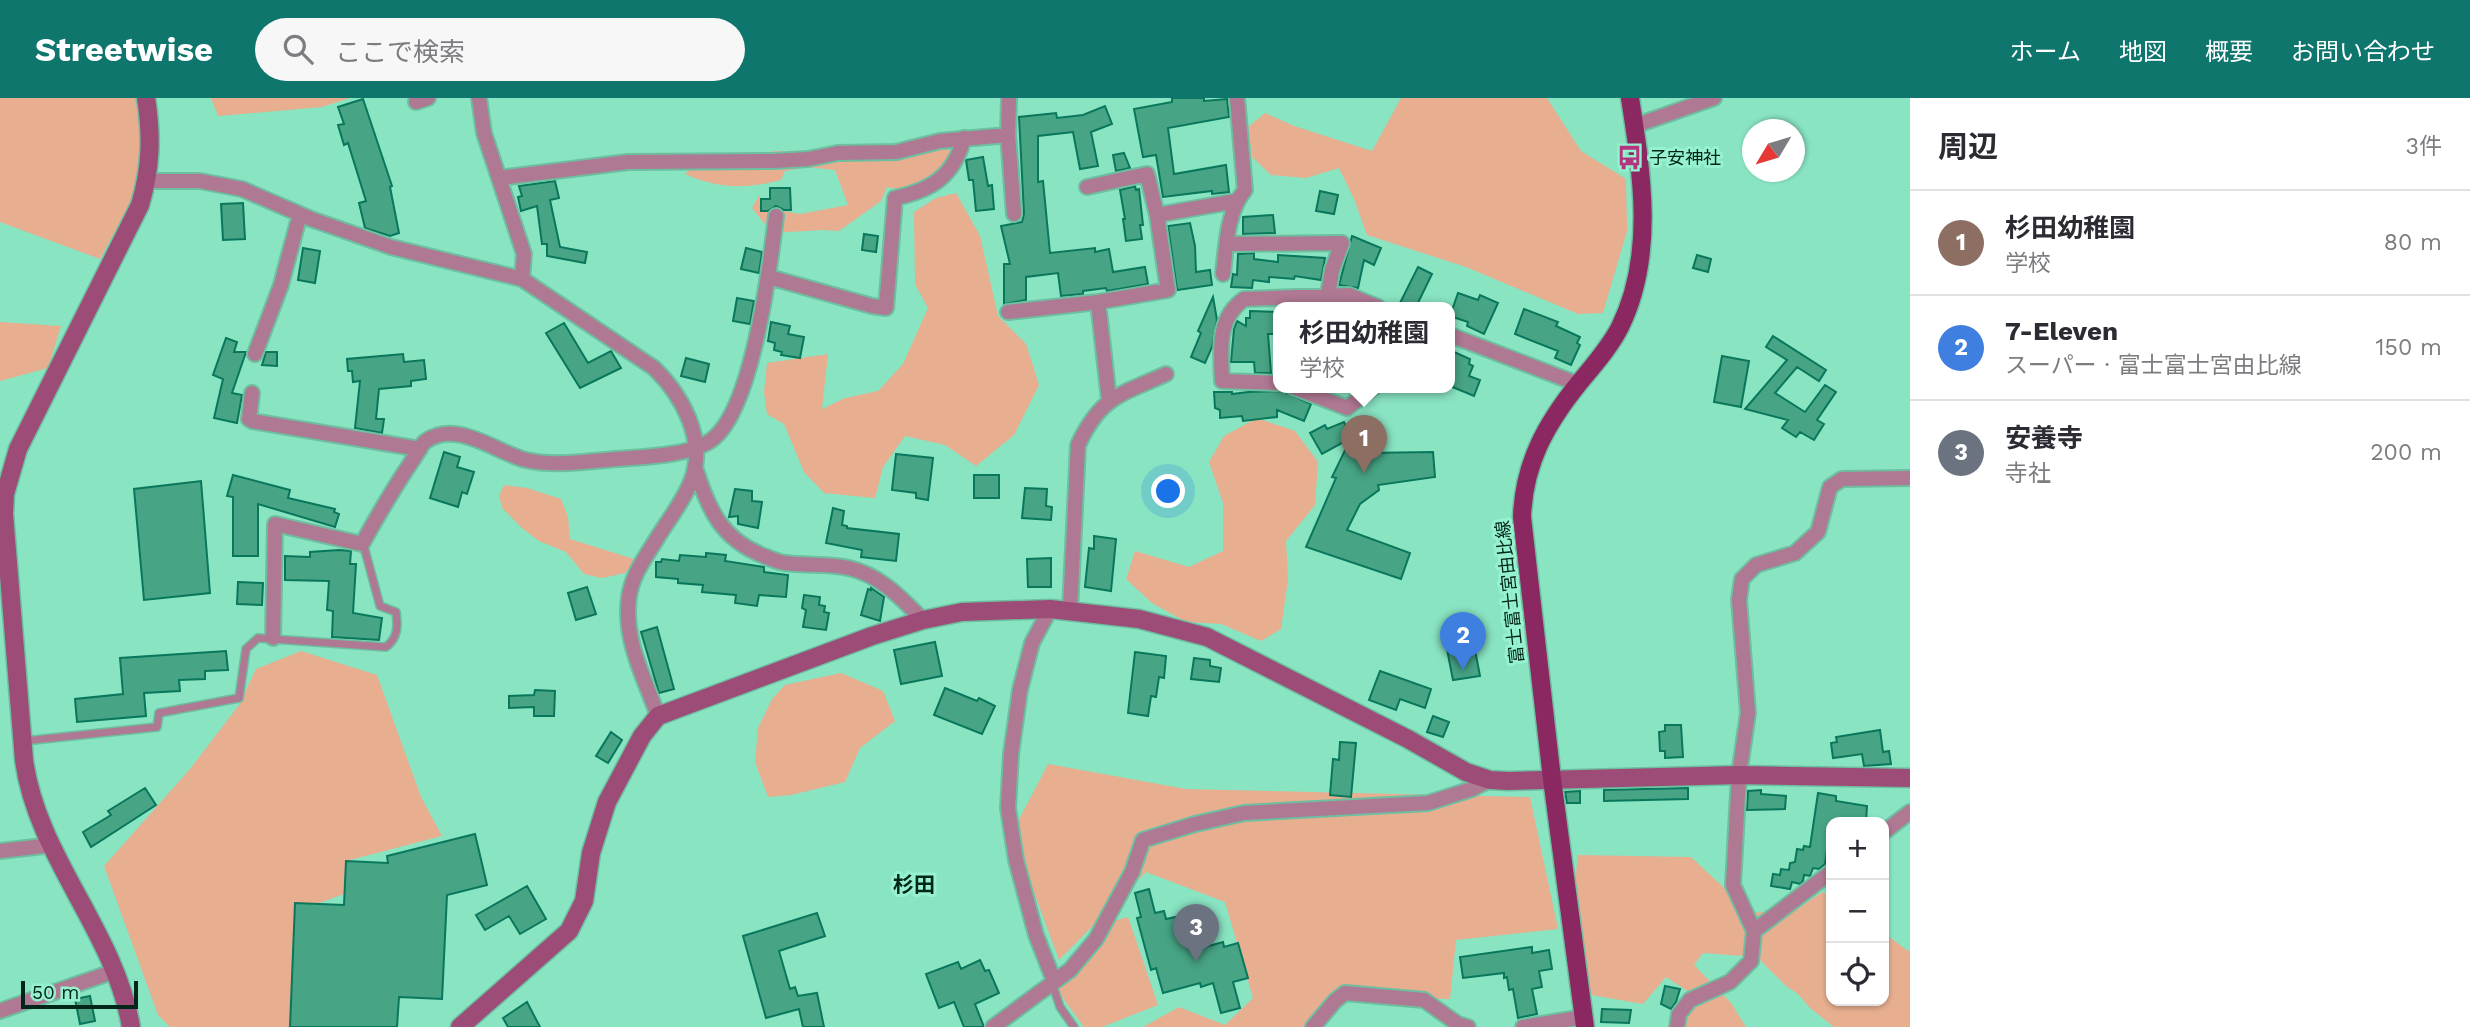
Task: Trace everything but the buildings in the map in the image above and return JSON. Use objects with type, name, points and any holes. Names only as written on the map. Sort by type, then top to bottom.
[{"type":"main road","name":"富士富士宮由比線","points":[[1584,1022],[1552,779],[1522,517],[1523,494],[1530,465],[1541,439],[1562,403],[1619,330],[1632,300],[1643,242],[1641,190],[1630,98]]},
{"type":"street","points":[[131,1027],[115,971],[31,798],[6,594],[4,514],[5,494],[18,449],[140,205],[148,181],[151,130],[146,98]]},
{"type":"street","points":[[479,98],[484,133],[524,254],[522,279]]},
{"type":"street","points":[[1009,98],[1014,214]]},
{"type":"street","points":[[1223,274],[1236,201],[1245,190],[1237,98]]},
{"type":"street","points":[[1634,125],[1714,98]]},
{"type":"street","points":[[499,178],[628,162],[774,161],[807,159],[838,153],[896,152],[940,141],[1009,135]]},
{"type":"street","points":[[769,277],[886,308],[895,198],[920,192],[945,176],[959,156],[964,138]]},
{"type":"street","points":[[1008,312],[1098,302],[1168,290],[1157,215],[1147,174],[1087,187]]},
{"type":"street","points":[[148,181],[200,181],[242,189],[300,214],[391,247],[522,279],[610,337],[669,382],[689,417],[694,456],[705,498],[730,537],[751,551],[782,563],[848,567],[871,575],[895,592],[923,620]]},
{"type":"street","points":[[1157,215],[1236,201]]},
{"type":"street","points":[[255,354],[281,285],[300,214]]},
{"type":"street","points":[[273,638],[275,524],[362,544],[425,441],[453,433],[498,447],[527,461],[558,463],[694,456],[727,424],[743,390],[769,277],[776,216]]},
{"type":"street","points":[[1227,244],[1342,243],[1332,270],[1328,295]]},
{"type":"street","points":[[1273,383],[1222,381],[1220,334],[1235,305],[1244,299],[1328,295],[1349,295],[1366,302]]},
{"type":"street","points":[[1098,302],[1109,400]]},
{"type":"street","points":[[1455,337],[1578,384]]},
{"type":"street","points":[[1070,611],[1078,445],[1089,421],[1109,400],[1166,374]]},
{"type":"street","points":[[252,393],[249,419],[253,421],[420,449]]},
{"type":"street","points":[[1308,393],[1347,408],[1366,393]]},
{"type":"street","points":[[658,716],[631,644],[627,616],[629,594],[635,574],[693,477],[694,456]]},
{"type":"street","points":[[1677,1027],[1679,1014],[1690,1000],[1730,982],[1751,961],[1754,931],[1733,886],[1739,775],[1748,713],[1739,600],[1742,579],[1756,565],[1795,553],[1818,532],[1830,487],[1842,479],[1910,478]]},
{"type":"street","points":[[1050,609],[1032,643],[1020,690],[1011,754],[1008,808],[1016,860],[1032,922],[1052,981]]},
{"type":"street","points":[[460,1027],[569,931],[584,901],[594,840],[607,802],[642,736],[658,716],[872,636],[923,620],[962,612],[1050,609],[1070,611],[1139,619],[1207,637],[1408,739],[1466,772],[1490,780],[1739,775],[1910,778]]},
{"type":"street","points":[[993,1027],[1070,970],[1096,939],[1132,872],[1143,840],[1244,813],[1428,803],[1472,789],[1490,780]]},
{"type":"street","points":[[1889,828],[1910,812]]},
{"type":"street","points":[[0,850],[52,845]]},
{"type":"street","points":[[1754,931],[1826,876]]},
{"type":"street","points":[[0,1011],[115,971]]},
{"type":"street","points":[[1312,1027],[1335,1000],[1345,993],[1424,999],[1458,1024],[1468,1027]]},
{"type":"street","points":[[1522,1027],[1584,1022]]},
{"type":"lane","points":[[23,741],[157,727],[159,713],[239,698],[246,649],[258,638],[386,647],[393,642],[398,628],[396,612],[380,606],[363,543]]},
{"type":"lane","points":[[1052,981],[1060,1007],[1074,1027]]},
{"type":"shaded area","points":[[0,98],[142,98],[140,185],[100,259],[0,222]]},
{"type":"shaded area","points":[[211,98],[350,98],[322,107],[218,116]]},
{"type":"shaded area","points":[[1401,98],[1547,98],[1581,151],[1626,179],[1627,231],[1603,313],[1578,314],[1466,267],[1367,235],[1339,168],[1306,178],[1271,175],[1252,157],[1248,127],[1265,113],[1294,126],[1372,151]]},
{"type":"shaded area","points":[[943,142],[955,159],[913,192],[887,187],[881,201],[839,231],[772,233],[752,208],[759,196],[772,209],[800,214],[848,205],[835,170],[806,167],[785,171],[781,180],[744,186],[709,183],[685,174],[699,160],[776,151],[811,152]]},
{"type":"shaded area","points":[[956,193],[980,236],[998,316],[1026,344],[1039,385],[1014,435],[976,466],[945,445],[905,436],[883,467],[875,498],[824,493],[804,472],[784,424],[767,414],[764,392],[767,363],[828,354],[822,409],[845,398],[878,391],[903,364],[928,308],[915,284],[914,212],[936,198]]},
{"type":"shaded area","points":[[0,322],[61,326],[48,368],[0,381]]},
{"type":"shaded area","points":[[1257,418],[1295,431],[1318,462],[1315,505],[1286,541],[1288,579],[1281,629],[1261,641],[1221,624],[1186,622],[1152,603],[1126,579],[1135,551],[1189,567],[1223,551],[1223,503],[1209,462],[1224,436]]},
{"type":"shaded area","points":[[504,485],[527,488],[561,499],[568,517],[570,539],[637,560],[625,573],[602,578],[584,574],[566,552],[539,541],[502,508],[499,496]]},
{"type":"shaded area","points":[[301,651],[377,675],[421,797],[442,836],[346,861],[344,894],[295,912],[292,1027],[170,1027],[158,1015],[104,866],[190,769],[239,705],[256,669]]},
{"type":"shaded area","points":[[841,673],[883,691],[895,721],[860,748],[845,782],[791,795],[768,797],[755,762],[758,728],[772,699],[785,685]]},
{"type":"shaded area","points":[[1048,764],[1186,789],[1530,797],[1558,929],[1456,940],[1450,999],[1349,998],[1307,1027],[1143,1027],[1179,1007],[1225,1025],[1253,998],[1225,902],[1146,872],[1059,960],[1012,833]]},
{"type":"shaded area","points":[[1578,855],[1691,857],[1751,913],[1799,908],[1822,892],[1826,894],[1826,1006],[1889,1006],[1889,937],[1910,950],[1910,1027],[1834,1027],[1757,957],[1703,953],[1694,965],[1731,1003],[1746,1027],[1683,1027],[1697,997],[1666,977],[1643,1004],[1591,995],[1573,899]]},
{"type":"shaded area","points":[[1128,917],[1158,1005],[1102,1027],[1084,1027],[1051,982],[1110,922]]},
{"type":"place","name":"子安神社","points":[[1629,158]]},
{"type":"place","name":"杉田幼稚園","points":[[1364,473]]},
{"type":"place","name":"7-Eleven","points":[[1463,670]]},
{"type":"place","name":"安養寺","points":[[1196,962]]},
{"type":"district","name":"杉田","points":[[914,885]]}]
